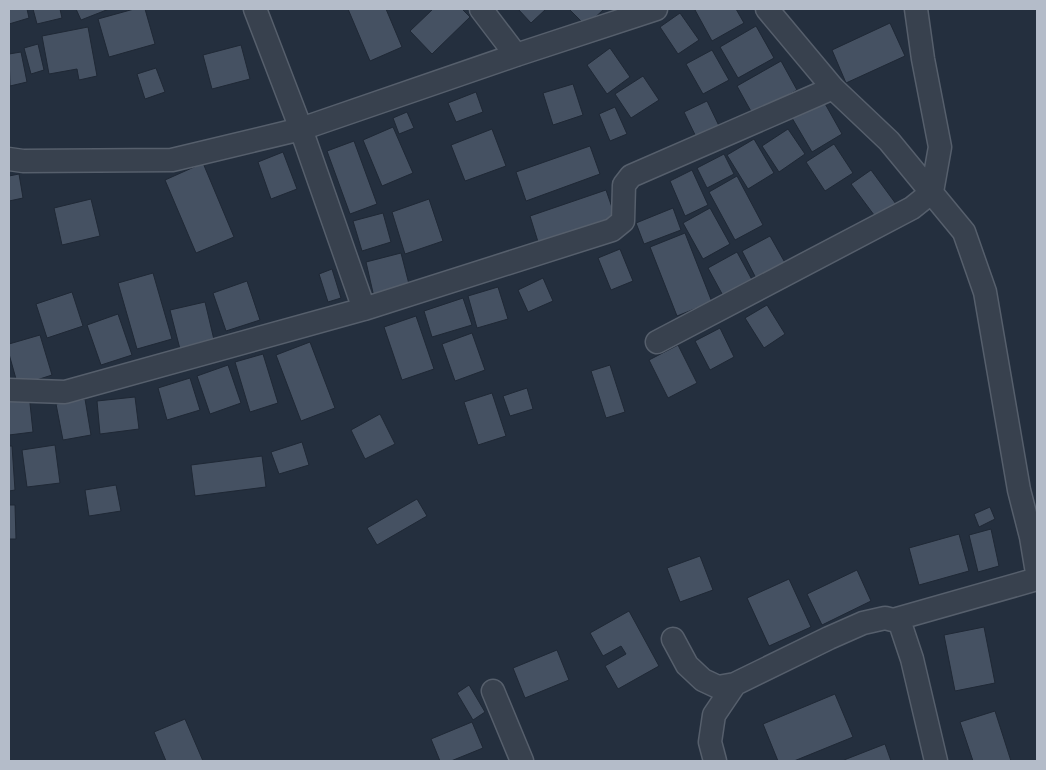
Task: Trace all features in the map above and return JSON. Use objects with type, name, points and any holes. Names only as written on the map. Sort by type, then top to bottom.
[{"type":"street","points":[[255,9],[302,129],[364,309]]},
{"type":"street","points":[[481,9],[516,55]]},
{"type":"street","points":[[9,159],[23,161],[172,160],[302,129],[656,9]]},
{"type":"street","points":[[768,9],[833,88],[889,141],[964,232],[985,292],[1019,490],[1034,536],[1037,573]]},
{"type":"street","points":[[657,342],[912,208],[932,192],[940,147],[923,59],[916,9]]},
{"type":"street","points":[[9,390],[65,392],[364,309],[612,230],[623,221],[624,185],[631,176],[833,88]]},
{"type":"street","points":[[893,620],[1037,579]]},
{"type":"street","points":[[673,639],[687,665],[703,680],[718,687],[735,684],[862,623],[885,618],[893,620],[900,624],[912,660],[936,761]]},
{"type":"street","points":[[715,761],[710,742],[714,715],[735,684]]},
{"type":"street","points":[[493,691],[522,761]]},
{"type":"building","points":[[9,9],[27,9],[29,18],[9,24]]},
{"type":"building","points":[[33,9],[60,9],[62,18],[37,24]]},
{"type":"building","points":[[76,9],[109,9],[81,20]]},
{"type":"building","points":[[134,9],[145,9],[155,44],[109,57],[98,19]]},
{"type":"building","points":[[348,9],[386,9],[402,47],[370,61]]},
{"type":"building","points":[[433,9],[462,9],[470,17],[432,54],[410,31]]},
{"type":"building","points":[[518,9],[546,9],[531,23]]},
{"type":"building","points":[[569,9],[604,9],[586,26]]},
{"type":"building","points":[[736,9],[744,23],[712,41],[695,10]]},
{"type":"building","points":[[680,13],[699,40],[678,54],[660,27]]},
{"type":"building","points":[[890,23],[905,56],[846,83],[832,50]]},
{"type":"building","points":[[756,26],[774,58],[738,78],[720,47]]},
{"type":"building","points":[[88,27],[97,76],[79,80],[77,69],[49,74],[42,36]]},
{"type":"building","points":[[38,44],[44,70],[31,74],[24,48]]},
{"type":"building","points":[[241,45],[250,79],[212,89],[203,55]]},
{"type":"building","points":[[610,48],[630,77],[607,94],[587,65]]},
{"type":"building","points":[[712,50],[729,80],[703,94],[686,64]]},
{"type":"building","points":[[21,52],[27,82],[10,86],[9,54]]},
{"type":"building","points":[[781,61],[797,90],[753,115],[737,86]]},
{"type":"building","points":[[156,68],[165,92],[145,99],[137,74]]},
{"type":"building","points":[[643,76],[659,100],[631,118],[615,94]]},
{"type":"building","points":[[573,84],[583,115],[553,125],[543,93]]},
{"type":"building","points":[[476,92],[483,112],[456,122],[448,103]]},
{"type":"building","points":[[823,100],[842,134],[812,152],[792,118]]},
{"type":"building","points":[[707,101],[721,130],[698,141],[684,112]]},
{"type":"building","points":[[615,107],[627,134],[610,141],[599,114]]},
{"type":"building","points":[[407,112],[414,128],[399,134],[393,118]]},
{"type":"building","points":[[393,127],[413,173],[382,186],[363,140]]},
{"type":"building","points":[[492,129],[506,166],[465,181],[451,145]]},
{"type":"building","points":[[788,129],[805,154],[779,172],[762,146]]},
{"type":"building","points":[[754,139],[774,173],[748,189],[727,155]]},
{"type":"building","points":[[354,141],[377,204],[350,214],[327,151]]},
{"type":"building","points":[[834,144],[853,173],[825,191],[806,162]]},
{"type":"building","points":[[590,146],[600,174],[526,201],[516,172]]},
{"type":"building","points":[[283,152],[297,189],[271,199],[258,162]]},
{"type":"building","points":[[724,154],[734,174],[707,188],[697,168]]},
{"type":"building","points":[[203,163],[234,237],[196,253],[165,180]]},
{"type":"building","points":[[692,170],[708,205],[685,216],[670,181]]},
{"type":"building","points":[[871,170],[896,204],[877,219],[851,184]]},
{"type":"building","points":[[19,174],[23,198],[9,201],[9,176]]},
{"type":"building","points":[[737,176],[763,225],[735,240],[709,192]]},
{"type":"building","points":[[606,190],[616,219],[539,245],[530,216]]},
{"type":"building","points":[[91,199],[100,236],[62,245],[54,208]]},
{"type":"building","points":[[429,199],[443,241],[405,254],[392,212]]},
{"type":"building","points":[[673,208],[681,230],[644,244],[636,223]]},
{"type":"building","points":[[710,208],[730,244],[703,259],[683,223]]},
{"type":"building","points":[[383,213],[391,242],[362,251],[353,221]]},
{"type":"building","points":[[685,233],[712,302],[677,316],[650,247]]},
{"type":"building","points":[[770,236],[788,268],[759,284],[742,251]]},
{"type":"building","points":[[620,249],[633,281],[611,290],[598,258]]},
{"type":"building","points":[[737,252],[756,287],[727,303],[708,268]]},
{"type":"building","points":[[401,253],[410,288],[374,297],[366,262]]},
{"type":"building","points":[[332,269],[341,298],[328,302],[319,274]]},
{"type":"building","points":[[153,273],[172,339],[137,349],[118,283]]},
{"type":"building","points":[[543,278],[553,301],[528,312],[518,290]]},
{"type":"building","points":[[247,281],[260,320],[226,331],[213,293]]},
{"type":"building","points":[[498,287],[508,319],[477,328],[468,296]]},
{"type":"building","points":[[72,292],[83,326],[47,338],[36,304]]},
{"type":"building","points":[[463,298],[472,325],[432,337],[424,311]]},
{"type":"building","points":[[205,302],[215,344],[181,353],[170,310]]},
{"type":"building","points":[[767,305],[785,334],[764,348],[745,318]]},
{"type":"building","points":[[118,314],[132,355],[101,365],[87,325]]},
{"type":"building","points":[[416,316],[434,369],[402,380],[384,327]]},
{"type":"building","points":[[720,328],[734,357],[710,370],[695,341]]},
{"type":"building","points":[[472,333],[485,370],[455,381],[442,344]]},
{"type":"building","points":[[40,335],[52,375],[18,386],[9,354],[9,344]]},
{"type":"building","points":[[310,342],[335,408],[301,421],[276,355]]},
{"type":"building","points":[[678,345],[697,383],[668,398],[649,360]]},
{"type":"building","points":[[263,354],[278,403],[250,412],[235,362]]},
{"type":"building","points":[[228,365],[241,403],[210,414],[197,376]]},
{"type":"building","points":[[610,365],[625,412],[606,418],[591,371]]},
{"type":"building","points":[[190,378],[200,410],[167,420],[158,388]]},
{"type":"building","points":[[527,388],[533,409],[510,416],[503,396]]},
{"type":"building","points":[[492,393],[506,436],[478,445],[464,402]]},
{"type":"building","points":[[29,394],[33,432],[9,435],[9,396]]},
{"type":"building","points":[[135,397],[139,429],[100,434],[97,401]]},
{"type":"building","points":[[85,399],[91,435],[63,440],[56,404]]},
{"type":"building","points":[[380,414],[395,444],[365,459],[351,430]]},
{"type":"building","points":[[302,442],[309,465],[279,474],[271,452]]},
{"type":"building","points":[[55,445],[60,483],[27,487],[22,450]]},
{"type":"building","points":[[9,446],[12,446],[15,490],[9,491]]},
{"type":"building","points":[[262,456],[266,487],[195,496],[191,465]]},
{"type":"building","points":[[116,485],[121,511],[89,516],[85,490]]},
{"type":"building","points":[[417,499],[427,516],[377,545],[367,528]]},
{"type":"building","points":[[9,505],[15,505],[16,539],[9,539]]},
{"type":"building","points":[[990,507],[995,519],[979,527],[974,514]]},
{"type":"building","points":[[991,529],[999,566],[978,572],[969,535]]},
{"type":"building","points":[[959,534],[969,571],[919,585],[909,548]]},
{"type":"building","points":[[700,556],[713,590],[680,602],[667,568]]},
{"type":"building","points":[[857,570],[871,601],[822,625],[807,594]]},
{"type":"building","points":[[789,579],[811,627],[769,646],[747,598]]},
{"type":"building","points":[[629,611],[659,666],[618,689],[605,666],[626,654],[621,646],[603,656],[590,633]]},
{"type":"building","points":[[984,627],[995,683],[955,691],[944,635]]},
{"type":"building","points":[[557,650],[569,680],[525,698],[513,668]]},
{"type":"building","points":[[469,685],[485,712],[473,720],[457,693]]},
{"type":"building","points":[[835,694],[853,737],[794,761],[778,761],[763,724]]},
{"type":"building","points":[[995,711],[1011,761],[973,761],[960,722]]},
{"type":"building","points":[[185,719],[203,761],[166,761],[154,732]]},
{"type":"building","points":[[472,722],[483,748],[451,761],[440,761],[431,739]]},
{"type":"building","points":[[885,744],[891,761],[844,761],[844,760]]}]
